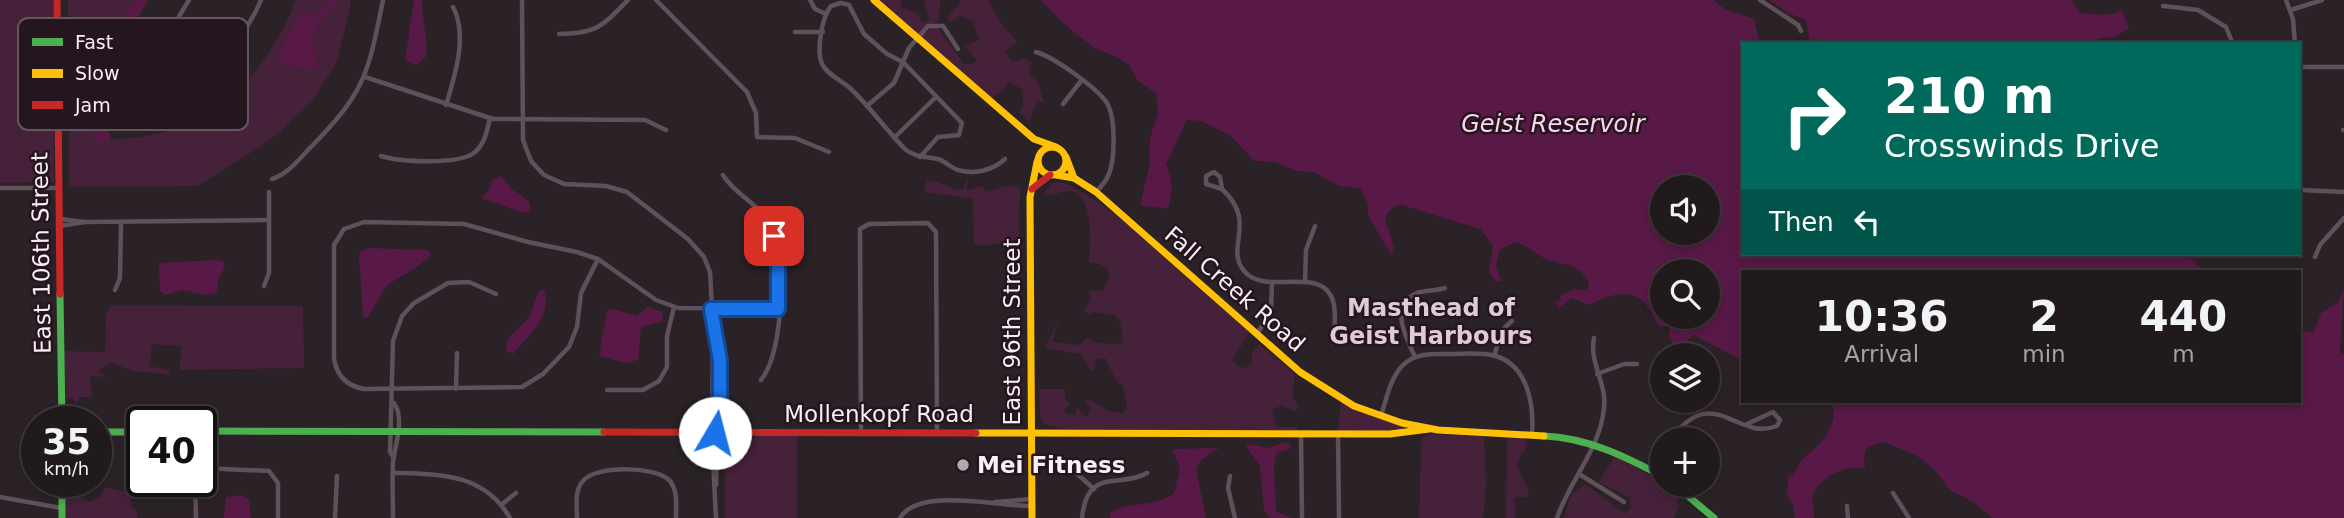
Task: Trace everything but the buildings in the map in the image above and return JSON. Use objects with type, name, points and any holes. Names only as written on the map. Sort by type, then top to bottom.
[{"type":"street","name":"East 106th Street","points":[[57,0],[57,18]]},
{"type":"street","points":[[180,18],[189,0]]},
{"type":"street","points":[[248,23],[261,0]]},
{"type":"street","points":[[272,179],[285,173],[339,117],[365,77],[383,0]]},
{"type":"street","points":[[522,0],[523,120],[527,154],[544,175],[564,184],[606,186],[627,192],[696,246],[710,272],[716,518]]},
{"type":"street","points":[[559,34],[585,33],[599,28],[628,0]]},
{"type":"street","points":[[656,0],[747,92],[756,113],[757,137],[795,138],[829,152]]},
{"type":"street","points":[[810,0],[815,9],[826,14]]},
{"type":"street","points":[[874,0],[1034,139],[1056,147],[1066,157],[1074,178]]},
{"type":"street","points":[[1760,0],[1798,25],[1801,31]]},
{"type":"street","points":[[2286,0],[2291,10],[2295,42]]},
{"type":"street","points":[[2291,10],[2322,0]]},
{"type":"street","points":[[920,157],[938,137],[956,136],[962,129],[960,120],[903,62],[890,56],[864,34],[849,5],[834,4],[826,14],[820,53],[822,65],[868,105],[894,138],[910,153],[920,157],[937,159],[968,171],[993,169],[1005,159]]},
{"type":"street","points":[[2163,6],[2198,9],[2226,27],[2232,42]]},
{"type":"street","points":[[446,104],[458,64],[458,21],[453,7]]},
{"type":"street","points":[[868,105],[888,90],[917,38],[928,26],[940,24],[947,28],[958,49]]},
{"type":"street","points":[[795,32],[809,29],[823,32]]},
{"type":"street","points":[[1036,52],[1047,55],[1104,100],[1111,117],[1111,168],[1096,192]]},
{"type":"street","points":[[2301,67],[2344,66]]},
{"type":"street","points":[[365,77],[490,118],[645,120],[666,130]]},
{"type":"street","points":[[1063,103],[1081,80]]},
{"type":"street","points":[[894,138],[936,97]]},
{"type":"street","points":[[381,156],[393,160],[461,159],[473,153],[481,144],[490,118]]},
{"type":"street","name":"East 106th Street","points":[[59,130],[62,406]]},
{"type":"street","points":[[1034,139],[1043,172],[1053,175]]},
{"type":"street","points":[[1038,159],[1046,147],[1056,147]]},
{"type":"street","points":[[1032,189],[1065,167],[1066,157]]},
{"type":"street","name":"East 96th Street","points":[[1032,518],[1032,189],[1038,159]]},
{"type":"street","points":[[723,175],[759,209],[772,229],[778,257],[777,343],[761,380]]},
{"type":"street","name":"Fall Creek Road","points":[[1053,175],[1074,178],[1096,192],[1320,387],[1381,416],[1429,429],[1567,437],[1595,445],[1649,468]]},
{"type":"street","points":[[0,188],[60,188]]},
{"type":"street","points":[[1222,189],[1240,213],[1237,254],[1241,266],[1252,278],[1272,282],[1305,282],[1321,286],[1332,298],[1334,343]]},
{"type":"street","points":[[2301,190],[2344,192]]},
{"type":"street","points":[[264,286],[269,273],[269,192]]},
{"type":"street","points":[[2315,257],[2320,245],[2344,218]]},
{"type":"street","points":[[60,222],[269,220]]},
{"type":"street","points":[[115,290],[120,278],[121,222]]},
{"type":"street","points":[[598,260],[581,293],[573,340],[543,374],[514,388],[394,389],[353,386],[342,378],[334,363],[333,251],[340,233],[349,226],[364,222],[464,224],[598,260],[656,300],[674,307],[778,309]]},
{"type":"street","points":[[861,433],[859,233],[866,224],[928,223],[936,229],[937,433]]},
{"type":"street","points":[[1305,282],[1306,250],[1315,226]]},
{"type":"street","points":[[393,518],[394,458],[390,452],[394,431],[395,331],[410,305],[438,287],[454,282],[475,283],[496,294]]},
{"type":"street","points":[[1257,334],[1271,311],[1272,282]]},
{"type":"street","points":[[1415,357],[1401,325],[1403,307],[1416,294],[1445,288]]},
{"type":"street","points":[[607,390],[645,390],[659,382],[667,367],[667,336],[674,307]]},
{"type":"street","points":[[1494,356],[1502,330],[1512,321]]},
{"type":"street","points":[[1557,518],[1595,445],[1605,404],[1592,354],[1594,338]]},
{"type":"street","points":[[456,389],[457,354]]},
{"type":"street","points":[[1381,416],[1398,371],[1415,357],[1428,354],[1494,356],[1514,368],[1530,394],[1533,409],[1532,433]]},
{"type":"street","points":[[1597,374],[1623,365],[1637,365]]},
{"type":"street","points":[[1681,427],[1702,414],[1718,414],[1746,424],[1770,428],[1777,426],[1780,420],[1773,412],[1746,424]]},
{"type":"street","name":"Mollenkopf Road","points":[[217,432],[1390,434],[1429,429]]},
{"type":"street","points":[[1301,434],[1302,518]]},
{"type":"street","points":[[1338,434],[1339,518]]},
{"type":"street","points":[[217,469],[269,471],[278,483],[278,518]]},
{"type":"street","points":[[577,518],[576,496],[580,484],[592,473],[606,470],[651,471],[663,475],[675,490],[676,518]]},
{"type":"street","points":[[1075,472],[1094,489]]},
{"type":"street","points":[[393,473],[459,477],[486,491],[510,518]]},
{"type":"street","points":[[1082,518],[1084,504],[1094,489],[1112,479],[1139,477],[1147,473]]},
{"type":"street","points":[[1579,474],[1624,502]]},
{"type":"street","points":[[1230,476],[1228,488],[1235,518]]},
{"type":"street","points":[[335,518],[337,477]]},
{"type":"street","points":[[501,505],[516,493]]},
{"type":"street","points":[[1893,493],[1909,518]]},
{"type":"street","points":[[0,497],[61,508]]},
{"type":"street","points":[[61,497],[62,518]]},
{"type":"street","points":[[195,497],[196,518]]},
{"type":"street","points":[[1689,497],[1714,518]]},
{"type":"street","points":[[900,518],[917,503],[995,502],[1008,506],[1032,502]]},
{"type":"street","points":[[1847,506],[1848,518]]},
{"type":"shaded area","points":[[0,0],[53,0],[53,18],[18,18],[18,130],[54,130],[54,182],[0,183]]},
{"type":"shaded area","points":[[68,0],[148,0],[138,18],[68,18]]},
{"type":"shaded area","points":[[295,0],[350,0],[337,62],[312,101],[278,134],[250,153],[198,186],[69,187],[69,130],[108,130],[110,139],[125,139],[171,130],[248,130],[248,80],[285,25]]},
{"type":"shaded area","points":[[876,0],[900,0],[902,8],[917,13],[922,23],[929,19],[924,0],[941,0],[938,22],[924,27],[927,32],[931,27],[938,28],[963,63],[969,65],[978,61],[964,46],[979,40],[973,21],[960,16],[950,23],[946,18],[962,0],[988,0],[1001,23],[1017,42],[1005,52],[1013,62],[1023,58],[1032,62],[1029,74],[1038,82],[1044,103],[1037,100],[1029,121],[1020,113],[1023,105],[1022,89],[1009,82],[1003,91],[991,98]]},
{"type":"shaded area","points":[[968,176],[967,190],[982,186],[986,192],[1005,186],[1020,187],[1019,240],[974,244],[973,199],[924,192],[927,181],[963,190]]},
{"type":"shaded area","points":[[1059,182],[1078,190],[1128,225],[1250,332],[1232,360],[1243,369],[1252,363],[1252,352],[1260,344],[1295,375],[1292,398],[1299,405],[1295,411],[1281,406],[1272,409],[1276,427],[1297,427],[1298,431],[1064,429],[1043,424],[1039,389],[1064,389],[1066,401],[1070,404],[1064,410],[1067,414],[1075,415],[1077,408],[1087,417],[1091,408],[1084,401],[1091,400],[1110,412],[1122,413],[1127,408],[1123,386],[1117,382],[1105,358],[1096,360],[1094,370],[1090,370],[1081,354],[1045,348],[1059,319],[1052,342],[1080,345],[1087,337],[1096,343],[1121,344],[1123,339],[1120,321],[1114,315],[1094,312],[1090,315],[1084,310],[1090,300],[1089,291],[1102,291],[1110,276],[1107,269],[1098,263],[1089,263],[1088,211],[1079,195],[1071,191],[1043,194],[1052,183]]},
{"type":"shaded area","points":[[111,305],[303,306],[304,368],[180,370],[181,346],[152,344],[150,366],[169,370],[169,374],[134,371],[111,363],[98,370],[106,377],[90,376],[92,397],[80,397],[77,403],[70,396],[66,400],[63,351],[105,352],[106,313]]},
{"type":"shaded area","points":[[1341,402],[1401,426],[1402,430],[1338,433]]},
{"type":"shaded area","points":[[1432,434],[1484,436],[1486,485],[1483,518],[1419,518],[1422,438]]},
{"type":"shaded area","points":[[797,435],[797,518],[725,518],[725,437]]},
{"type":"shaded area","points":[[1507,436],[1524,437],[1527,448],[1522,452],[1517,465],[1529,492],[1526,497],[1515,497],[1515,518],[1506,518]]},
{"type":"shaded area","points":[[1615,456],[1650,476],[1650,497],[1676,497],[1679,505],[1674,518],[1564,518],[1571,494],[1585,484],[1625,514],[1631,508],[1630,498],[1599,482]]},
{"type":"shaded area","points":[[112,489],[126,492],[126,497],[131,497],[131,507],[136,510],[138,518],[65,518],[64,497],[80,497],[90,502],[100,497],[112,497]]},
{"type":"water","points":[[138,0],[148,0],[138,18],[127,18],[128,7]]},
{"type":"water","points":[[330,0],[339,0],[318,24],[311,42],[319,66],[308,71],[279,61],[277,55],[300,14],[319,13]]},
{"type":"water","points":[[414,0],[422,0],[426,41],[426,57],[416,65],[405,60]]},
{"type":"water","name":"Geist Reservoir","points":[[1041,0],[1713,0],[1725,9],[1754,19],[1760,42],[1741,42],[1741,256],[2188,256],[2204,270],[1741,270],[1741,360],[1720,349],[1720,343],[1709,343],[1694,335],[1685,343],[1672,343],[1669,336],[1670,329],[1720,329],[1720,259],[1650,259],[1650,310],[1644,302],[1629,294],[1613,295],[1589,305],[1572,298],[1559,308],[1555,303],[1561,299],[1560,296],[1573,289],[1587,291],[1589,281],[1575,267],[1548,260],[1517,242],[1500,249],[1496,265],[1501,281],[1496,281],[1489,273],[1493,246],[1480,229],[1402,205],[1391,210],[1385,220],[1394,247],[1391,255],[1368,215],[1368,204],[1360,188],[1339,186],[1314,172],[1296,171],[1275,162],[1254,161],[1231,136],[1201,121],[1187,120],[1166,164],[1172,186],[1168,209],[1140,205],[1149,167],[1150,138],[1158,113],[1156,93],[1138,81],[1129,65],[1094,48],[1062,22]]},
{"type":"water","points":[[1770,0],[2072,0],[2079,12],[2084,13],[2095,15],[2122,10],[2129,28],[2113,38],[2106,37],[2089,42],[1810,42],[1806,20],[1788,13]]},
{"type":"water","points":[[91,130],[109,130],[110,136],[106,141],[96,143]]},
{"type":"water","points":[[501,176],[512,189],[529,201],[531,211],[524,213],[481,198],[487,193],[493,179]]},
{"type":"water","points":[[370,248],[428,250],[431,255],[387,285],[368,317],[363,317],[359,256],[361,251]]},
{"type":"water","points":[[223,261],[225,267],[218,279],[217,293],[207,295],[182,290],[165,295],[160,291],[159,263]]},
{"type":"water","points":[[544,289],[545,308],[538,325],[513,354],[505,350],[509,337],[529,318],[538,292]]},
{"type":"water","points":[[2344,289],[2340,352],[2344,354],[2344,518],[1993,518],[1973,502],[1950,490],[1934,469],[1916,455],[1884,442],[1867,447],[1865,468],[1842,470],[1821,483],[1812,501],[1814,518],[1795,518],[1793,504],[1787,495],[1788,478],[1829,430],[1834,408],[1828,403],[2301,403],[2301,332],[2314,332],[2321,313],[2338,302]]},
{"type":"water","points":[[648,307],[662,312],[663,321],[641,327],[638,360],[626,363],[599,356],[607,310],[614,309],[636,316]]},
{"type":"water","points":[[1289,443],[1292,448],[1277,453],[1274,466],[1276,512],[1293,518],[1270,518],[1264,510],[1260,466],[1246,446],[1250,444],[1267,448]]},
{"type":"water","points":[[1219,448],[1201,460],[1196,469],[1206,518],[1110,518],[1110,513],[1117,509],[1158,501],[1174,493],[1180,468],[1172,449]]},
{"type":"water","points":[[241,495],[249,499],[251,518],[224,518],[226,497]]},
{"type":"traffic: fast","points":[[60,294],[62,406]]},
{"type":"traffic: fast","points":[[217,431],[604,432]]},
{"type":"traffic: fast","points":[[112,432],[126,432]]},
{"type":"traffic: fast","points":[[1544,436],[1591,444],[1650,470]]},
{"type":"traffic: fast","points":[[62,497],[62,518]]},
{"type":"traffic: fast","points":[[1689,497],[1714,518]]},
{"type":"traffic: slow","points":[[874,0],[1034,139],[1056,147]]},
{"type":"traffic: slow","points":[[1052,147],[1062,151],[1066,161],[1062,171],[1052,175],[1042,171],[1038,161],[1042,151],[1052,147]]},
{"type":"traffic: slow","points":[[1066,157],[1074,178]]},
{"type":"traffic: slow","points":[[1032,518],[1030,197],[1037,162]]},
{"type":"traffic: slow","points":[[1056,175],[1074,178],[1096,192],[1300,372],[1354,406],[1402,423],[1438,430],[1544,436]]},
{"type":"traffic: slow","points":[[976,433],[1390,434],[1429,429]]},
{"type":"traffic: jam","points":[[57,0],[57,18]]},
{"type":"traffic: jam","points":[[58,130],[60,294]]},
{"type":"traffic: jam","points":[[1032,189],[1050,175]]},
{"type":"traffic: jam","points":[[604,432],[976,433]]},
{"type":"place","name":"Mei Fitness","points":[[963,465]]},
{"type":"district","name":"Masthead of Geist Harbours","points":[[1431,322]]},
{"type":"route","points":[[715,433],[720,433],[720,360],[711,309],[778,309],[778,249],[774,236]]}]
